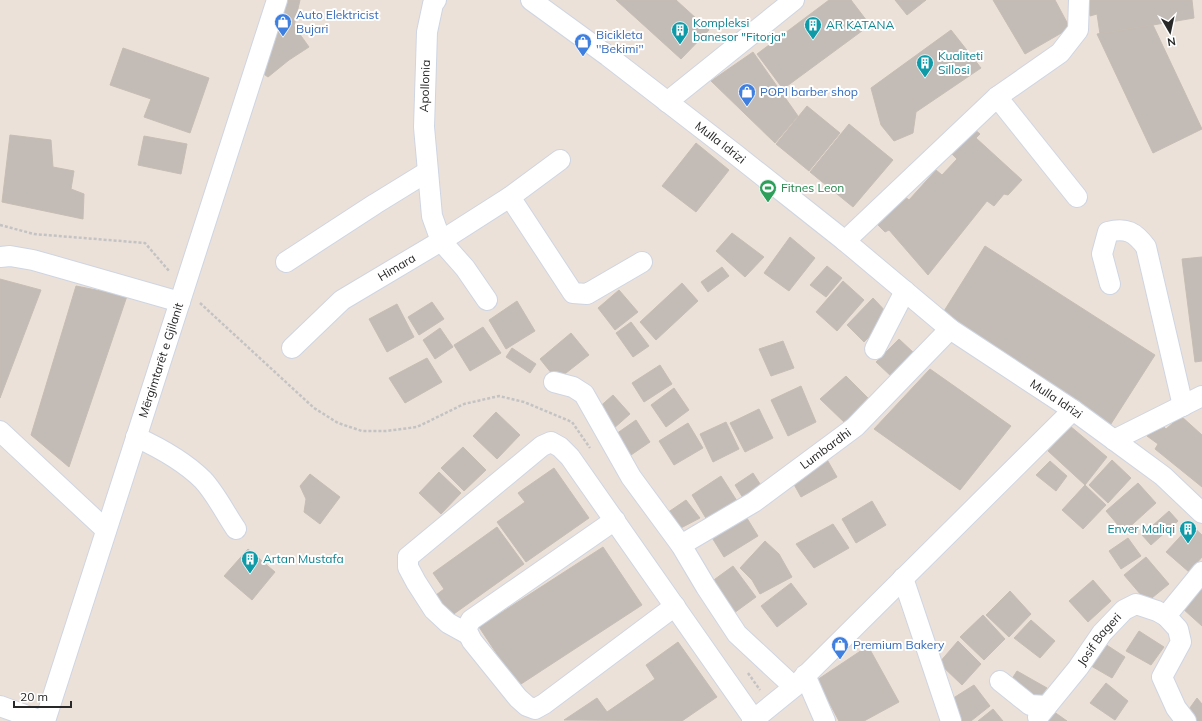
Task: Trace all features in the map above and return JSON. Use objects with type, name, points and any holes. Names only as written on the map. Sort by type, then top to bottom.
[{"type":"street","name":"Mërgimtarët e Gjilanit","points":[[45,721],[277,0]]},
{"type":"street","name":"Apollonia","points":[[436,0],[433,4],[427,32],[424,127],[432,216],[441,241]]},
{"type":"street","name":"Mulla Idrizi","points":[[531,0],[667,102],[845,241],[950,329],[1073,410],[1163,476],[1202,513]]},
{"type":"street","points":[[667,102],[794,0]]},
{"type":"street","points":[[845,241],[998,97],[1060,53],[1071,41],[1078,30],[1079,0]]},
{"type":"street","points":[[998,97],[1077,197]]},
{"type":"street","name":"Himara","points":[[292,348],[342,300],[441,241],[510,197],[560,160]]},
{"type":"street","points":[[286,262],[427,172]]},
{"type":"street","points":[[510,197],[573,293],[587,294],[642,262]]},
{"type":"street","points":[[1110,284],[1102,254],[1108,232],[1119,229],[1137,235],[1146,247],[1183,406]]},
{"type":"street","points":[[441,241],[464,268],[487,300]]},
{"type":"street","points":[[0,257],[10,256],[33,260],[182,295]]},
{"type":"street","points":[[875,350],[905,291]]},
{"type":"street","name":"Lumbardhi","points":[[681,545],[754,502],[855,427],[950,329]]},
{"type":"street","points":[[554,382],[573,387],[584,394],[631,477],[681,545],[706,587],[737,634],[796,685],[825,721]]},
{"type":"street","points":[[1114,440],[1202,396]]},
{"type":"street","points":[[468,634],[448,623],[434,610],[408,567],[408,557],[542,446],[551,442],[560,447],[570,457],[754,720],[796,685],[1073,410]]},
{"type":"street","points":[[0,431],[106,530]]},
{"type":"street","points":[[136,437],[158,447],[183,463],[204,481],[236,529]]},
{"type":"street","points":[[615,520],[471,620],[466,629],[472,641],[518,698],[527,706],[536,709],[675,606]]},
{"type":"street","points":[[1166,616],[1202,572]]},
{"type":"street","points":[[903,578],[951,721]]},
{"type":"street","name":"Josif Bageri","points":[[1000,681],[1030,705],[1042,711],[1078,668],[1102,633],[1124,610],[1136,604],[1157,611],[1166,616],[1178,629],[1181,642],[1162,677],[1176,708],[1186,721]]},
{"type":"street","points":[[0,706],[41,721]]},
{"type":"path","points":[[0,226],[34,234],[145,243],[182,295],[314,408],[338,423],[362,431],[386,431],[417,426],[464,404],[499,396],[524,402],[572,422]]},
{"type":"building","name":"Auto Elektricist Bujari","points":[[277,0],[300,0],[294,26],[309,47],[289,60],[268,77],[255,68]]},
{"type":"building","name":"Kompleksi banesor \"Fitorja\"","points":[[616,0],[676,0],[709,30],[681,59]]},
{"type":"building","name":"AR KATANA","points":[[829,0],[851,0],[870,25],[783,89],[757,54]]},
{"type":"building","points":[[895,0],[926,0],[907,15]]},
{"type":"building","points":[[993,0],[1055,0],[1070,28],[1025,54]]},
{"type":"building","points":[[1087,0],[1192,0],[1194,18],[1100,34],[1097,14],[1090,16]]},
{"type":"building","points":[[1153,25],[1202,129],[1153,153],[1097,34]]},
{"type":"building","name":"Kualiteti Sillosi","points":[[951,30],[981,68],[916,112],[913,133],[894,141],[881,125],[871,88]]},
{"type":"building","points":[[123,48],[209,78],[190,133],[144,117],[151,99],[110,85]]},
{"type":"building","points":[[753,52],[798,116],[775,143],[711,81]]},
{"type":"building","points":[[807,106],[840,133],[809,171],[776,144]]},
{"type":"building","points":[[849,124],[893,160],[853,207],[810,172]]},
{"type":"building","points":[[974,129],[980,134],[976,138],[1022,180],[1008,195],[1004,194],[994,206],[987,201],[928,275],[889,230],[885,232],[877,224],[903,195],[909,200],[936,170],[942,175],[957,159],[951,153]]},
{"type":"building","points":[[10,135],[51,140],[53,167],[74,171],[71,189],[84,194],[83,219],[2,202]]},
{"type":"building","points":[[144,136],[187,144],[181,174],[138,165]]},
{"type":"building","points":[[696,143],[729,170],[696,212],[662,186]]},
{"type":"building","points":[[732,233],[764,257],[745,277],[716,251]]},
{"type":"building","points":[[790,237],[815,258],[789,291],[764,273]]},
{"type":"building","points":[[985,246],[1155,355],[1109,427],[939,319]]},
{"type":"building","points":[[1202,257],[1202,361],[1195,362],[1182,259]]},
{"type":"building","points":[[827,266],[842,278],[826,297],[810,285]]},
{"type":"building","points":[[722,267],[729,276],[708,292],[701,282]]},
{"type":"building","points":[[0,279],[41,290],[0,398]]},
{"type":"building","points":[[843,281],[864,300],[837,331],[816,312]]},
{"type":"building","points":[[682,283],[698,301],[656,340],[640,322]]},
{"type":"building","points":[[76,286],[127,296],[69,467],[31,435]]},
{"type":"building","points":[[619,290],[638,312],[615,330],[598,308]]},
{"type":"building","points":[[873,298],[890,316],[864,342],[847,325]]},
{"type":"building","points":[[517,301],[535,331],[506,349],[489,320]]},
{"type":"building","points":[[432,302],[444,319],[419,335],[408,317]]},
{"type":"building","points":[[397,304],[414,337],[387,352],[369,319]]},
{"type":"building","points":[[631,322],[649,346],[633,357],[616,333]]},
{"type":"building","points":[[483,327],[501,353],[470,371],[454,345]]},
{"type":"building","points":[[440,328],[453,347],[435,359],[423,340]]},
{"type":"building","points":[[571,333],[589,355],[557,380],[540,359]]},
{"type":"building","points":[[899,339],[915,354],[892,377],[876,362]]},
{"type":"building","points":[[783,341],[794,368],[771,376],[759,349]]},
{"type":"building","points":[[512,348],[536,364],[530,373],[506,357]]},
{"type":"building","points":[[427,358],[442,382],[405,403],[389,378]]},
{"type":"building","points":[[660,365],[672,384],[644,402],[632,383]]},
{"type":"building","points":[[930,369],[1011,426],[960,490],[874,429]]},
{"type":"building","points":[[846,376],[869,399],[845,423],[820,399]]},
{"type":"building","points":[[801,386],[816,422],[788,436],[771,400]]},
{"type":"building","points":[[674,388],[689,410],[666,427],[651,405]]},
{"type":"building","points":[[613,395],[630,414],[613,429],[596,410]]},
{"type":"building","points":[[759,409],[773,438],[745,452],[730,423]]},
{"type":"building","points":[[496,412],[520,435],[497,459],[473,436]]},
{"type":"building","points":[[1181,416],[1202,435],[1202,487],[1155,449],[1158,444],[1147,436],[1161,424],[1166,429]]},
{"type":"building","points":[[636,420],[650,442],[631,455],[616,434]]},
{"type":"building","points":[[726,422],[739,449],[713,462],[700,434]]},
{"type":"building","points":[[688,423],[703,448],[674,465],[659,441]]},
{"type":"building","points":[[1070,426],[1107,457],[1085,485],[1048,451]]},
{"type":"building","points":[[463,447],[486,470],[464,491],[441,468]]},
{"type":"building","points":[[825,456],[837,477],[801,497],[791,479]]},
{"type":"building","points":[[1112,460],[1131,478],[1108,503],[1089,485]]},
{"type":"building","points":[[1050,461],[1067,476],[1056,491],[1036,475]]},
{"type":"building","points":[[554,468],[589,518],[526,562],[497,522],[525,502],[518,493]]},
{"type":"building","points":[[439,472],[461,493],[441,514],[419,493]]},
{"type":"building","points":[[753,473],[762,487],[743,498],[735,485]]},
{"type":"building","points":[[310,474],[340,497],[320,524],[304,512],[306,499],[300,486]]},
{"type":"building","points":[[721,476],[737,501],[707,520],[692,495]]},
{"type":"building","points":[[1138,483],[1156,503],[1124,532],[1106,511]]},
{"type":"building","points":[[1085,485],[1106,505],[1083,529],[1062,510]]},
{"type":"building","points":[[686,500],[700,518],[677,530],[664,515]]},
{"type":"building","points":[[872,501],[886,525],[856,543],[842,519]]},
{"type":"building","points":[[1169,511],[1178,521],[1151,545],[1142,535]]},
{"type":"building","points":[[745,515],[758,536],[724,557],[711,536]]},
{"type":"building","points":[[833,524],[849,548],[814,568],[796,544]]},
{"type":"building","name":"Enver Maliqi","points":[[1191,525],[1202,535],[1202,557],[1189,572],[1166,552]]},
{"type":"building","points":[[497,527],[524,564],[451,616],[436,595],[444,589],[433,573]]},
{"type":"building","points":[[1128,538],[1141,556],[1121,569],[1109,551]]},
{"type":"building","points":[[765,541],[779,554],[792,577],[760,594],[752,580],[740,568]]},
{"type":"building","points":[[603,547],[642,605],[518,686],[479,627]]},
{"type":"building","name":"Artan Mustafa","points":[[248,549],[275,572],[252,600],[224,576]]},
{"type":"building","points":[[1146,557],[1169,584],[1147,602],[1124,575]]},
{"type":"building","points":[[733,566],[756,597],[734,613],[711,582]]},
{"type":"building","points":[[1093,580],[1111,601],[1088,622],[1069,601]]},
{"type":"building","points":[[791,583],[807,604],[777,627],[761,606]]},
{"type":"building","points":[[1202,585],[1202,626],[1182,608]]},
{"type":"building","points":[[1010,591],[1031,614],[1009,637],[986,615]]},
{"type":"building","points":[[983,615],[1005,639],[984,660],[960,637]]},
{"type":"building","points":[[1031,620],[1055,641],[1040,658],[1014,638]]},
{"type":"building","points":[[1139,631],[1164,647],[1151,665],[1126,651]]},
{"type":"building","points":[[958,641],[981,664],[962,685],[939,663]]},
{"type":"building","points":[[678,642],[717,697],[682,721],[564,720],[597,698],[607,712],[655,679],[646,665]]},
{"type":"building","points":[[1102,642],[1125,657],[1112,678],[1086,663]]},
{"type":"building","points":[[868,646],[899,702],[864,721],[839,721],[817,680]]},
{"type":"building","points":[[1017,671],[1047,688],[1036,703],[1008,685]]},
{"type":"building","points":[[1106,683],[1128,701],[1115,720],[1090,703]]},
{"type":"building","points":[[974,685],[990,706],[971,721],[962,721],[947,702]]},
{"type":"building","points":[[1197,698],[1202,704],[1202,721],[1191,721],[1187,712]]},
{"type":"building","points":[[993,709],[1003,721],[978,721]]},
{"type":"building","points":[[1050,709],[1067,721],[1042,721]]},
{"type":"place","name":"Auto Elektricist Bujari","points":[[283,37]]},
{"type":"place","name":"AR KATANA","points":[[813,40]]},
{"type":"place","name":"Kompleksi banesor \"Fitorja\"","points":[[680,45]]},
{"type":"place","name":"Bicikleta ''Bekimi''","points":[[583,57]]},
{"type":"place","name":"Kualiteti Sillosi","points":[[925,78]]},
{"type":"place","name":"POPI barber shop","points":[[747,107]]},
{"type":"place","name":"Fitnes Leon","points":[[768,203]]},
{"type":"place","name":"Enver Maliqi","points":[[1188,544]]},
{"type":"place","name":"Artan Mustafa","points":[[250,574]]},
{"type":"place","name":"Premium Bakery","points":[[840,660]]}]
